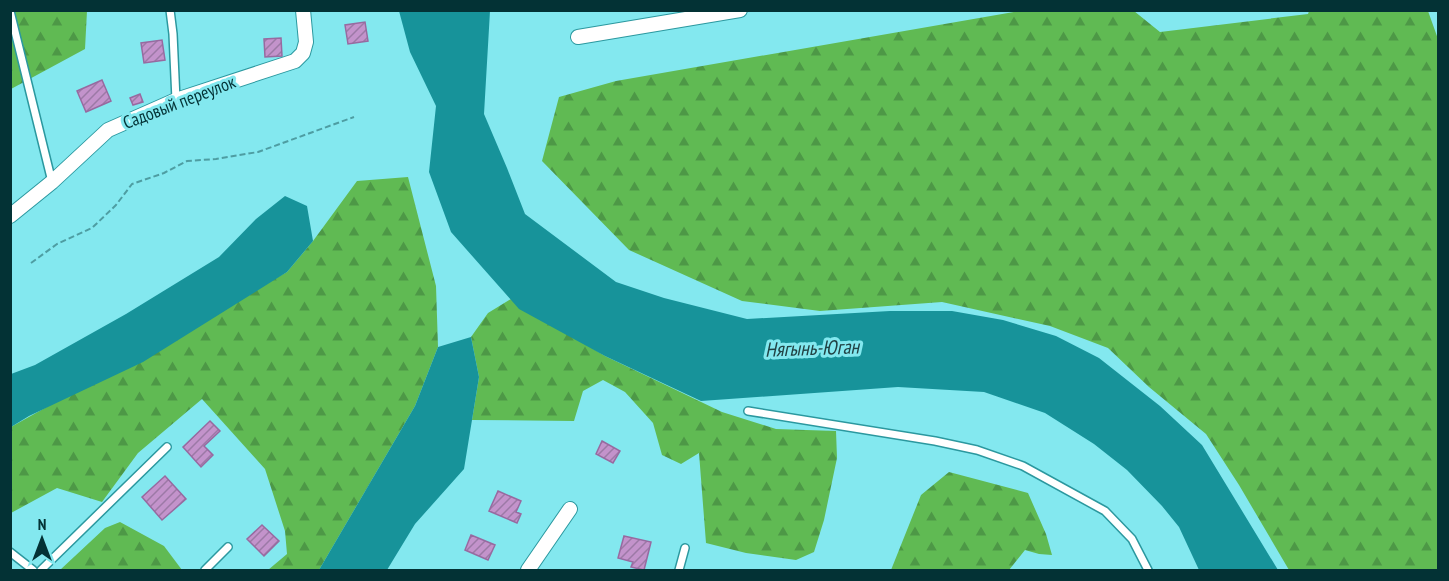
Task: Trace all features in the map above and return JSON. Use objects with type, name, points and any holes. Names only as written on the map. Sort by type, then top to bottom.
[{"type":"street","name":"Садовый переулок","points":[[10,216],[52,182],[108,130],[176,100],[295,61],[303,53],[306,42],[303,10]]},
{"type":"street","points":[[578,37],[740,10]]},
{"type":"street","points":[[528,570],[570,509]]},
{"type":"lane","points":[[10,10],[52,182]]},
{"type":"lane","points":[[170,10],[176,100]]},
{"type":"lane","points":[[748,411],[935,441],[977,450],[1023,466],[1105,511],[1132,539],[1144,569]]},
{"type":"lane","points":[[41,570],[167,447]]},
{"type":"lane","points":[[205,570],[228,547]]},
{"type":"lane","points":[[679,570],[685,548]]},
{"type":"lane","points":[[10,552],[33,570]]},
{"type":"path","points":[[31,263],[57,244],[92,228],[116,206],[132,183],[164,172],[187,160],[216,159],[258,152],[354,117]]},
{"type":"green space","points":[[10,11],[87,11],[85,49],[11,89]]},
{"type":"green space","points":[[1019,11],[1134,11],[1160,32],[1308,14],[1309,11],[1428,11],[1438,39],[1438,570],[1289,570],[1206,434],[1149,387],[1108,348],[1050,326],[942,302],[820,311],[742,301],[629,250],[542,161],[559,97],[616,81]]},
{"type":"green space","points":[[408,177],[436,286],[438,347],[415,406],[319,570],[268,570],[287,554],[285,531],[265,469],[202,399],[138,453],[102,502],[57,488],[11,513],[11,427],[287,272],[357,181]]},
{"type":"green space","points":[[511,299],[605,356],[722,412],[776,429],[836,431],[837,458],[824,520],[814,552],[796,560],[746,553],[706,543],[699,453],[681,464],[662,455],[653,423],[625,392],[603,380],[583,391],[574,421],[472,420],[479,377],[471,337],[488,313]]},
{"type":"green space","points":[[949,472],[1028,493],[1046,534],[1052,555],[1025,550],[1009,570],[891,570],[921,495]]},
{"type":"green space","points":[[120,522],[164,546],[182,570],[60,570],[105,528]]},
{"type":"water","name":"Нягынь-Юган","points":[[399,11],[490,11],[484,114],[525,214],[616,282],[664,298],[747,319],[890,311],[952,311],[1003,320],[1056,336],[1099,358],[1160,406],[1202,445],[1278,570],[1199,570],[1179,527],[1127,470],[1094,444],[1045,413],[984,392],[898,387],[701,401],[605,356],[519,309],[451,232],[429,172],[436,106],[410,52]]},
{"type":"water","points":[[285,196],[307,206],[313,241],[287,272],[143,362],[29,416],[11,427],[11,374],[35,365],[126,314],[219,257],[256,219]]},
{"type":"water","points":[[471,337],[479,377],[464,469],[415,524],[387,570],[319,570],[415,406],[438,347]]},
{"type":"building","points":[[365,22],[368,41],[348,44],[345,25]]},
{"type":"building","points":[[281,38],[282,56],[265,57],[264,39]]},
{"type":"building","points":[[162,40],[165,60],[144,63],[141,43]]},
{"type":"building","points":[[102,80],[111,101],[86,112],[77,91]]},
{"type":"building","points":[[140,94],[143,102],[133,105],[130,98]]},
{"type":"building","points":[[210,421],[220,431],[204,446],[213,455],[201,467],[183,447]]},
{"type":"building","points":[[602,441],[620,451],[613,463],[596,454]]},
{"type":"building","points":[[165,476],[186,499],[162,520],[142,497]]},
{"type":"building","points":[[498,491],[521,501],[516,512],[521,514],[517,523],[489,511]]},
{"type":"building","points":[[262,525],[279,541],[264,556],[247,539]]},
{"type":"building","points":[[471,535],[495,545],[488,560],[465,550]]},
{"type":"building","points":[[624,536],[651,542],[644,570],[631,567],[633,562],[618,558]]}]
